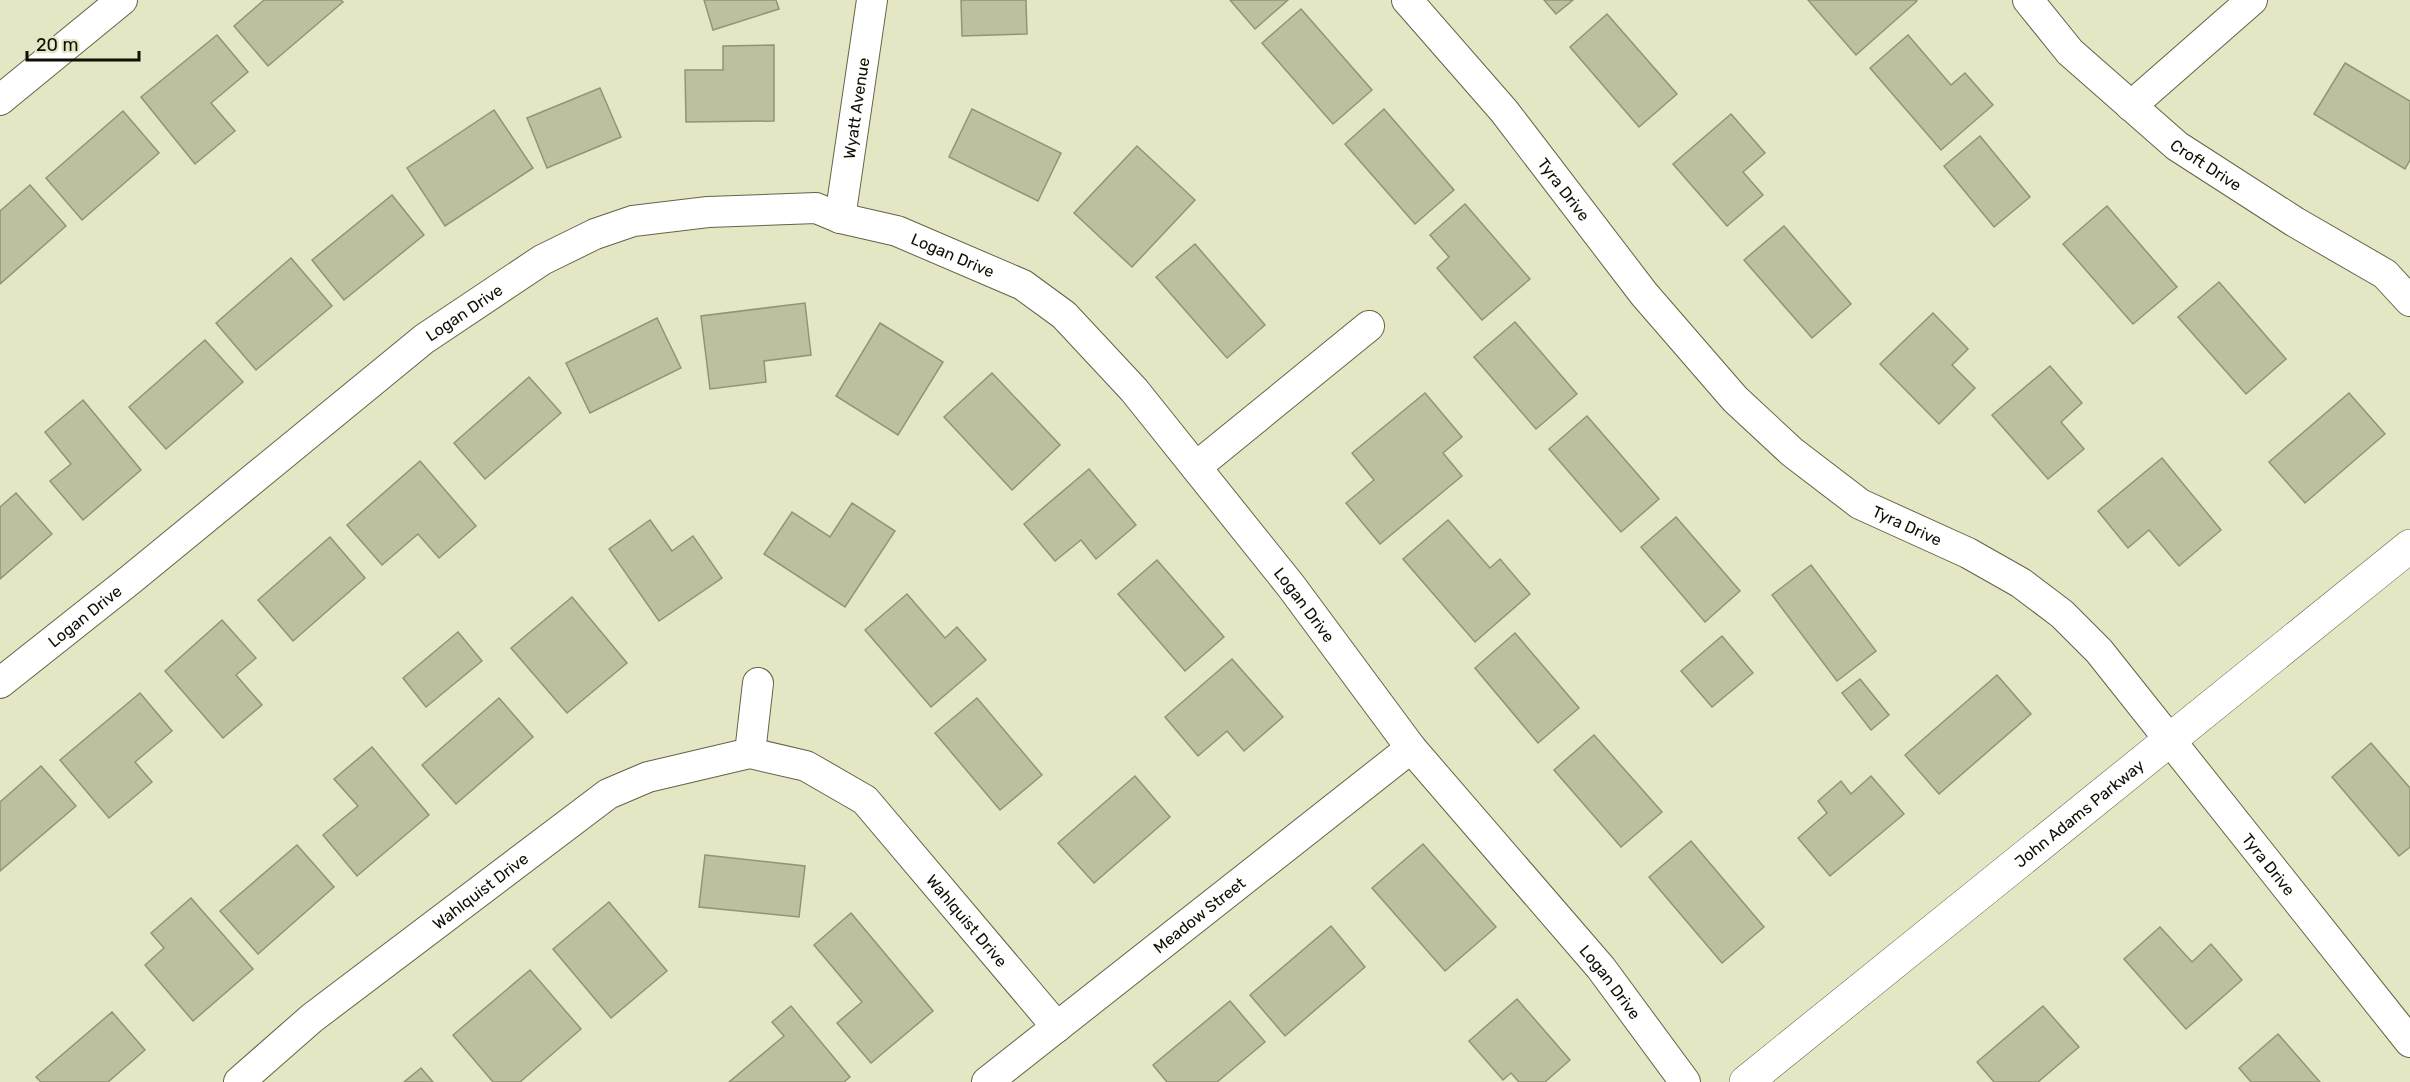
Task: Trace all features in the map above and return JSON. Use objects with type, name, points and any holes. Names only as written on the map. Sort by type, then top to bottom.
[{"type":"street","points":[[0,100],[122,0]]},
{"type":"street","name":"Wyatt Avenue","points":[[840,218],[872,0]]},
{"type":"street","name":"Tyra Drive","points":[[1407,0],[1504,111],[1644,294],[1735,399],[1792,452],[1860,504],[1968,553],[2021,583],[2062,615],[2099,651],[2410,1042]]},
{"type":"street","name":"Croft Drive","points":[[2028,0],[2070,52],[2177,146],[2295,222],[2385,274],[2410,301]]},
{"type":"street","points":[[2131,106],[2252,0]]},
{"type":"street","name":"Logan Drive","points":[[0,683],[130,580],[424,339],[543,260],[595,234],[633,221],[708,212],[816,208],[840,218],[897,231],[1023,285],[1064,315],[1134,390],[1291,586],[1411,748],[1601,968],[1685,1082]]},
{"type":"street","points":[[1196,467],[1369,326]]},
{"type":"street","name":"John Adams Parkway","points":[[1746,1082],[2410,546]]},
{"type":"street","points":[[750,753],[758,683]]},
{"type":"street","name":"Meadow Street","points":[[987,1082],[1411,748]]},
{"type":"street","name":"Wahlquist Drive","points":[[239,1082],[312,1018],[608,794],[648,777],[750,753],[806,766],[865,800],[1057,1027]]},
{"type":"building","points":[[264,0],[341,0],[343,2],[268,66],[234,26]]},
{"type":"building","points":[[704,0],[776,0],[779,9],[713,30]]},
{"type":"building","points":[[961,0],[1026,0],[1027,34],[962,36]]},
{"type":"building","points":[[1230,0],[1288,0],[1255,29]]},
{"type":"building","points":[[1544,0],[1573,0],[1556,14]]},
{"type":"building","points":[[1808,0],[1916,0],[1917,1],[1856,55]]},
{"type":"building","points":[[1301,9],[1372,90],[1333,124],[1262,43]]},
{"type":"building","points":[[1607,14],[1677,94],[1639,127],[1570,47]]},
{"type":"building","points":[[217,35],[248,72],[211,103],[235,131],[195,164],[141,97]]},
{"type":"building","points":[[1908,35],[1951,85],[1965,73],[1993,105],[1941,150],[1870,68]]},
{"type":"building","points":[[774,45],[774,121],[686,122],[685,70],[723,70],[723,46]]},
{"type":"building","points":[[2345,63],[2410,101],[2410,160],[2405,169],[2314,114]]},
{"type":"building","points":[[600,88],[621,137],[547,168],[527,118]]},
{"type":"building","points":[[972,109],[1061,153],[1038,201],[949,157]]},
{"type":"building","points":[[1384,109],[1454,190],[1415,224],[1345,144]]},
{"type":"building","points":[[494,110],[533,168],[445,226],[407,168]]},
{"type":"building","points":[[123,111],[159,153],[82,220],[46,178]]},
{"type":"building","points":[[1731,114],[1765,153],[1743,172],[1763,195],[1727,226],[1673,164]]},
{"type":"building","points":[[1980,136],[2030,197],[1994,227],[1944,166]]},
{"type":"building","points":[[1137,146],[1195,200],[1132,267],[1074,213]]},
{"type":"building","points":[[30,185],[66,226],[0,284],[0,211]]},
{"type":"building","points":[[392,195],[424,235],[344,300],[312,260]]},
{"type":"building","points":[[1465,204],[1530,279],[1482,320],[1437,268],[1449,257],[1430,235]]},
{"type":"building","points":[[2107,206],[2177,287],[2133,324],[2063,244]]},
{"type":"building","points":[[1784,226],[1851,304],[1812,338],[1744,260]]},
{"type":"building","points":[[1195,244],[1265,325],[1227,358],[1156,277]]},
{"type":"building","points":[[291,258],[332,306],[256,370],[216,323]]},
{"type":"building","points":[[2219,282],[2286,359],[2246,394],[2178,317]]},
{"type":"building","points":[[805,303],[811,355],[764,361],[766,382],[710,389],[701,316]]},
{"type":"building","points":[[1933,313],[1968,349],[1952,365],[1975,388],[1939,424],[1880,364]]},
{"type":"building","points":[[657,318],[681,368],[590,413],[566,363]]},
{"type":"building","points":[[1515,322],[1577,394],[1536,429],[1474,357]]},
{"type":"building","points":[[880,323],[943,362],[898,435],[836,396]]},
{"type":"building","points":[[205,340],[243,382],[166,449],[129,407]]},
{"type":"building","points":[[2050,366],[2082,403],[2061,422],[2084,449],[2048,479],[1992,415]]},
{"type":"building","points":[[992,373],[1060,445],[1012,490],[944,417]]},
{"type":"building","points":[[529,377],[561,413],[485,479],[454,443]]},
{"type":"building","points":[[1425,393],[1462,437],[1443,453],[1462,476],[1380,544],[1346,503],[1374,480],[1352,453]]},
{"type":"building","points":[[2349,393],[2385,434],[2305,503],[2269,462]]},
{"type":"building","points":[[83,400],[141,470],[83,520],[50,481],[71,464],[45,432]]},
{"type":"building","points":[[1587,416],[1659,499],[1621,532],[1549,449]]},
{"type":"building","points":[[2162,458],[2221,530],[2179,566],[2149,530],[2128,548],[2098,511]]},
{"type":"building","points":[[420,461],[476,526],[439,558],[418,534],[382,565],[347,525]]},
{"type":"building","points":[[1089,469],[1136,525],[1096,559],[1081,540],[1055,561],[1024,524]]},
{"type":"building","points":[[16,493],[52,534],[0,579],[0,507]]},
{"type":"building","points":[[852,503],[895,531],[845,607],[764,554],[792,512],[830,537]]},
{"type":"building","points":[[1676,517],[1740,591],[1705,622],[1641,547]]},
{"type":"building","points":[[650,520],[672,551],[693,536],[722,578],[659,621],[609,549]]},
{"type":"building","points":[[1448,520],[1490,568],[1500,559],[1530,594],[1475,642],[1403,559]]},
{"type":"building","points":[[330,537],[365,578],[293,641],[258,600]]},
{"type":"building","points":[[1157,560],[1224,637],[1185,671],[1118,594]]},
{"type":"building","points":[[1811,565],[1876,651],[1837,681],[1772,595]]},
{"type":"building","points":[[907,594],[945,638],[957,627],[986,660],[931,707],[865,630]]},
{"type":"building","points":[[572,597],[627,663],[567,713],[511,648]]},
{"type":"building","points":[[222,620],[256,658],[236,675],[262,705],[223,738],[165,671]]},
{"type":"building","points":[[458,632],[482,661],[426,707],[403,678]]},
{"type":"building","points":[[1515,633],[1579,708],[1538,743],[1475,668]]},
{"type":"building","points":[[1722,636],[1753,673],[1712,707],[1681,671]]},
{"type":"building","points":[[1232,659],[1283,717],[1244,751],[1227,731],[1198,756],[1165,717]]},
{"type":"building","points":[[1997,675],[2031,714],[1939,794],[1905,755]]},
{"type":"building","points":[[1860,679],[1889,715],[1871,730],[1842,693]]},
{"type":"building","points":[[140,693],[172,731],[135,762],[152,782],[109,818],[60,760]]},
{"type":"building","points":[[499,698],[533,737],[456,804],[422,765]]},
{"type":"building","points":[[977,698],[1042,775],[1000,810],[935,733]]},
{"type":"building","points":[[1594,735],[1662,812],[1621,847],[1554,770]]},
{"type":"building","points":[[2371,743],[2410,788],[2410,847],[2399,856],[2332,777]]},
{"type":"building","points":[[372,747],[429,815],[357,876],[323,835],[358,806],[334,779]]},
{"type":"building","points":[[41,766],[76,806],[0,871],[0,802]]},
{"type":"building","points":[[1135,776],[1170,817],[1094,883],[1058,843]]},
{"type":"building","points":[[1871,776],[1904,814],[1830,876],[1798,838],[1827,813],[1818,801],[1841,781],[1851,794]]},
{"type":"building","points":[[1691,841],[1764,927],[1722,963],[1649,877]]},
{"type":"building","points":[[1423,844],[1496,927],[1445,971],[1372,888]]},
{"type":"building","points":[[297,845],[334,887],[258,954],[220,911]]},
{"type":"building","points":[[705,855],[805,866],[799,917],[699,907]]},
{"type":"building","points":[[191,898],[253,969],[193,1021],[145,965],[164,948],[151,933]]},
{"type":"building","points":[[609,902],[667,971],[611,1018],[553,949]]},
{"type":"building","points":[[851,913],[933,1011],[871,1063],[837,1023],[862,1002],[814,945]]},
{"type":"building","points":[[1331,926],[1365,967],[1285,1036],[1250,995]]},
{"type":"building","points":[[2160,927],[2192,962],[2211,944],[2242,980],[2186,1029],[2124,959]]},
{"type":"building","points":[[530,970],[581,1029],[520,1082],[493,1082],[453,1035]]},
{"type":"building","points":[[1517,999],[1570,1060],[1545,1082],[1519,1082],[1511,1073],[1503,1080],[1469,1041]]},
{"type":"building","points":[[1230,1001],[1265,1042],[1217,1082],[1167,1082],[1153,1065]]},
{"type":"building","points":[[791,1006],[850,1077],[844,1082],[729,1082],[784,1036],[772,1022]]},
{"type":"building","points":[[2043,1006],[2079,1047],[2038,1082],[1994,1082],[1977,1062]]},
{"type":"building","points":[[112,1012],[145,1050],[108,1082],[41,1082],[36,1077]]},
{"type":"building","points":[[2278,1034],[2320,1082],[2251,1082],[2239,1068]]},
{"type":"building","points":[[421,1068],[433,1082],[404,1082]]}]
